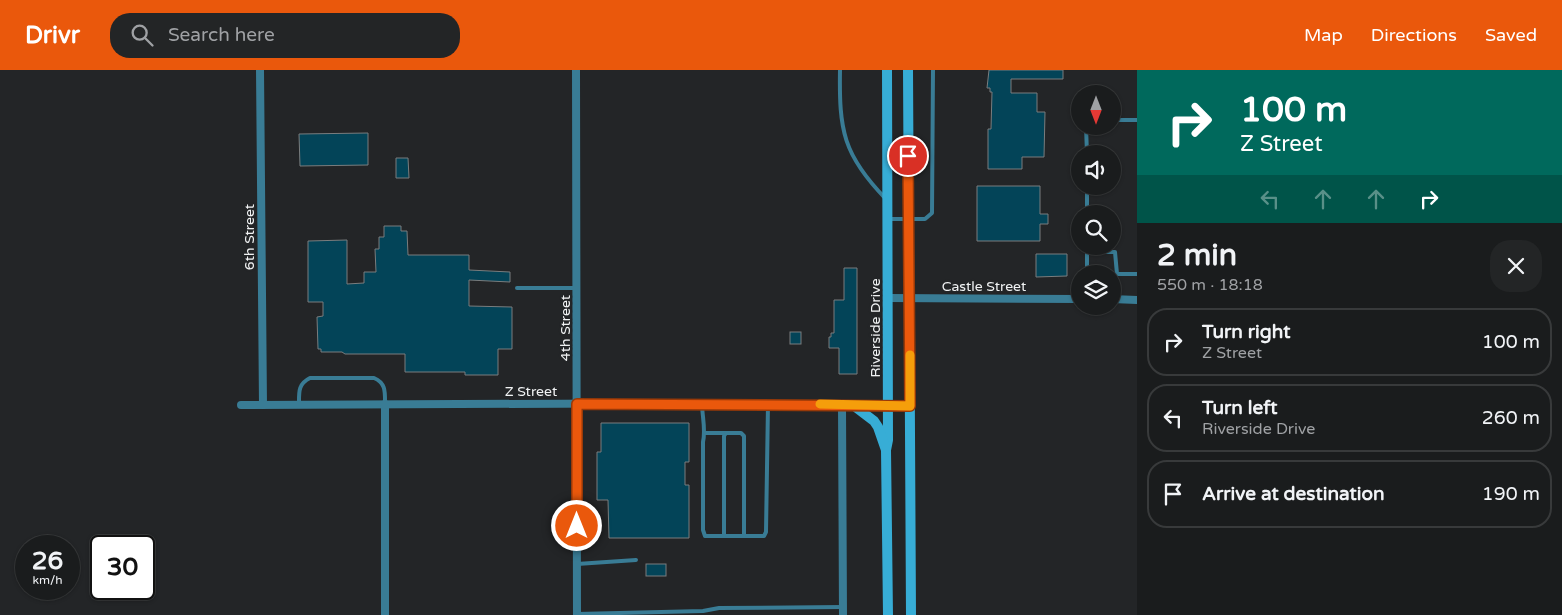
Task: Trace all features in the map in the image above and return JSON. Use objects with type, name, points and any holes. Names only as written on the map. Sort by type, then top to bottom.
[{"type":"street","name":"6th Street","points":[[260,70],[263,404]]},
{"type":"street","name":"4th Street","points":[[576,70],[577,614]]},
{"type":"street","name":"Riverside Drive","points":[[887,70],[888,440],[886,450],[888,615]]},
{"type":"street","points":[[908,70],[911,615]]},
{"type":"street","name":"Castle Street","points":[[888,298],[1071,299]]},
{"type":"street","points":[[1121,299],[1137,300]]},
{"type":"street","name":"Z Street","points":[[241,404],[702,403],[910,406]]},
{"type":"street","points":[[384,404],[385,615]]},
{"type":"street","points":[[842,405],[843,611]]},
{"type":"street","points":[[853,405],[874,421],[886,450]]},
{"type":"lane","points":[[840,70],[840,111],[848,148],[865,178],[888,202]]},
{"type":"lane","points":[[888,219],[925,219],[932,214],[933,70]]},
{"type":"lane","points":[[1121,120],[1137,120]]},
{"type":"lane","points":[[1116,255],[1117,274],[1137,274]]},
{"type":"lane","points":[[517,288],[577,288]]},
{"type":"lane","points":[[299,404],[300,386],[303,381],[310,378],[374,378],[380,380],[385,388],[384,404]]},
{"type":"lane","points":[[702,403],[702,420],[705,433],[703,442],[703,530],[705,536],[764,536],[766,532],[768,404]]},
{"type":"lane","points":[[705,433],[742,433],[744,436],[744,536]]},
{"type":"lane","points":[[724,536],[724,436],[726,433]]},
{"type":"lane","points":[[577,564],[636,560]]},
{"type":"lane","points":[[577,614],[703,612],[719,608],[843,611]]},
{"type":"building","points":[[989,70],[1063,70],[1063,79],[1011,79],[1011,93],[1037,93],[1037,112],[1045,112],[1044,157],[1022,157],[1022,169],[988,169],[988,129],[991,129],[992,92],[990,92],[990,88],[987,88]]},
{"type":"building","points":[[368,133],[368,165],[300,166],[299,134]]},
{"type":"building","points":[[396,158],[408,158],[409,178],[396,178]]},
{"type":"building","points":[[977,186],[1040,186],[1040,214],[1048,214],[1048,224],[1040,224],[1040,241],[977,241]]},
{"type":"building","points":[[384,226],[401,226],[401,231],[407,231],[408,255],[469,255],[469,270],[510,272],[510,282],[469,280],[469,306],[512,307],[512,349],[498,349],[498,375],[465,375],[465,372],[405,372],[405,354],[345,354],[342,352],[321,352],[321,349],[318,349],[317,317],[323,316],[323,302],[308,302],[308,241],[347,240],[347,284],[364,283],[364,272],[376,272],[375,249],[379,249],[379,237],[384,237]]},
{"type":"building","points":[[1036,254],[1067,254],[1067,276],[1036,277]]},
{"type":"building","points":[[844,268],[857,268],[857,374],[839,374],[839,348],[829,348],[829,337],[831,337],[831,333],[834,333],[834,300],[844,300]]},
{"type":"building","points":[[790,332],[801,332],[801,344],[790,344]]},
{"type":"building","points":[[601,423],[689,423],[689,462],[685,462],[685,485],[689,485],[689,538],[609,538],[608,500],[597,500],[597,452],[601,452]]},
{"type":"building","points":[[646,564],[666,564],[666,576],[646,576]]},
{"type":"slow traffic","points":[[820,404],[910,406],[910,355]]},
{"type":"route","points":[[577,526],[577,404],[716,403],[910,406],[908,156]]}]
